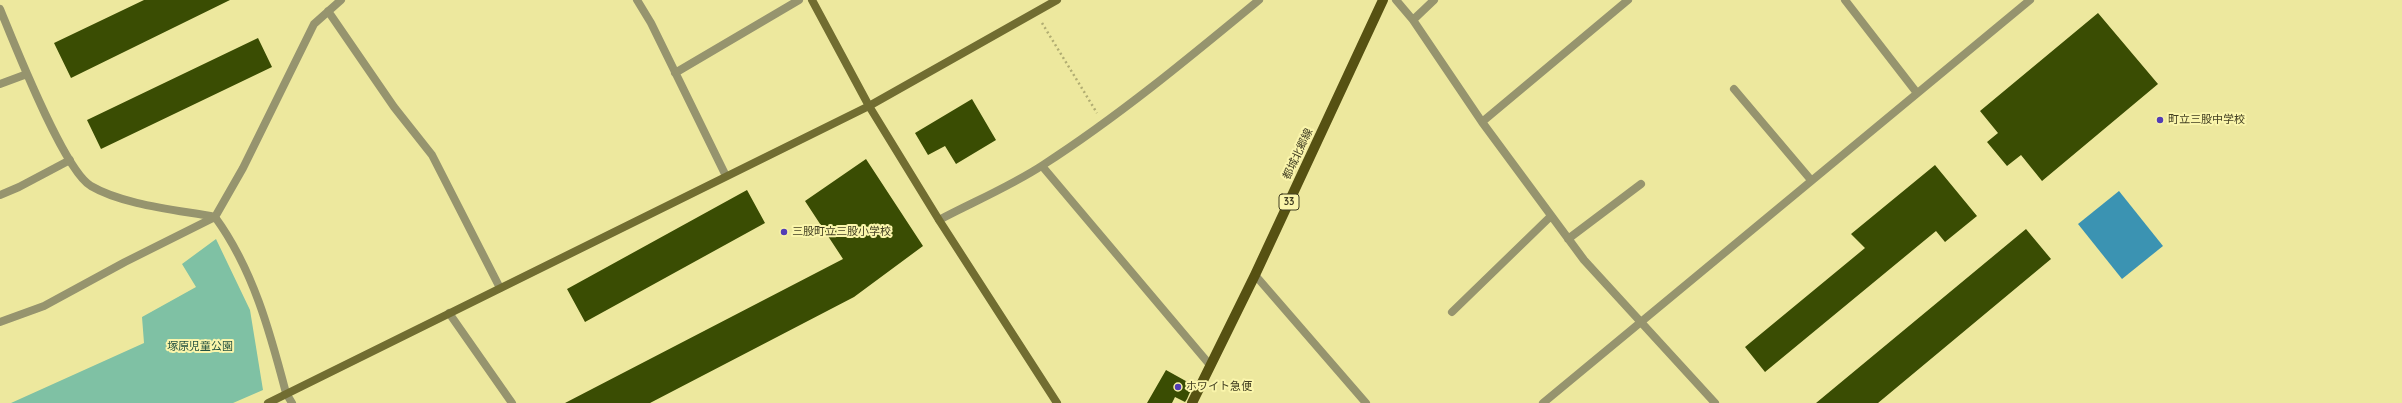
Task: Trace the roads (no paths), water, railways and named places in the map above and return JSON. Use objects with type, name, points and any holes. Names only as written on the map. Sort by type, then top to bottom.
[{"type":"main road","name":"都城北郷線","points":[[1192,403],[1255,275],[1383,0]]},
{"type":"street","points":[[0,322],[44,306],[124,262],[215,217],[244,168],[314,24],[342,0]]},
{"type":"street","points":[[637,0],[726,176]]},
{"type":"street","points":[[675,73],[799,0]]},
{"type":"street","points":[[812,0],[869,106],[939,220],[1057,403]]},
{"type":"street","points":[[268,403],[869,106],[1056,0]]},
{"type":"street","points":[[939,220],[1042,166],[1103,123],[1260,0]]},
{"type":"street","points":[[1396,0],[1413,20],[1482,122],[1584,260],[1715,403]]},
{"type":"street","points":[[1413,20],[1434,0]]},
{"type":"street","points":[[1482,122],[1628,0]]},
{"type":"street","points":[[1845,0],[1917,93]]},
{"type":"street","points":[[1543,403],[2030,0]]},
{"type":"street","points":[[0,9],[27,74],[70,160],[90,186],[111,196],[215,217],[227,234],[240,259],[267,320],[286,393],[292,403]]},
{"type":"street","points":[[328,11],[394,107],[432,155],[500,288]]},
{"type":"street","points":[[0,84],[27,74]]},
{"type":"street","points":[[1734,89],[1811,180]]},
{"type":"street","points":[[0,195],[19,188],[70,160]]},
{"type":"street","points":[[1042,166],[1210,365]]},
{"type":"street","points":[[1568,239],[1641,184]]},
{"type":"street","points":[[1452,312],[1551,216]]},
{"type":"street","points":[[1255,275],[1366,403]]},
{"type":"street","points":[[449,313],[512,403]]},
{"type":"water","points":[[2119,191],[2163,246],[2122,279],[2078,224]]},
{"type":"place","name":"町立三股中学校","points":[[2160,120]]},
{"type":"place","name":"三股町立三股小学校","points":[[784,232]]},
{"type":"place","name":"ホワイト急便","points":[[1178,387]]},
{"type":"park label","name":"塚原児童公園","points":[[200,347]]}]
